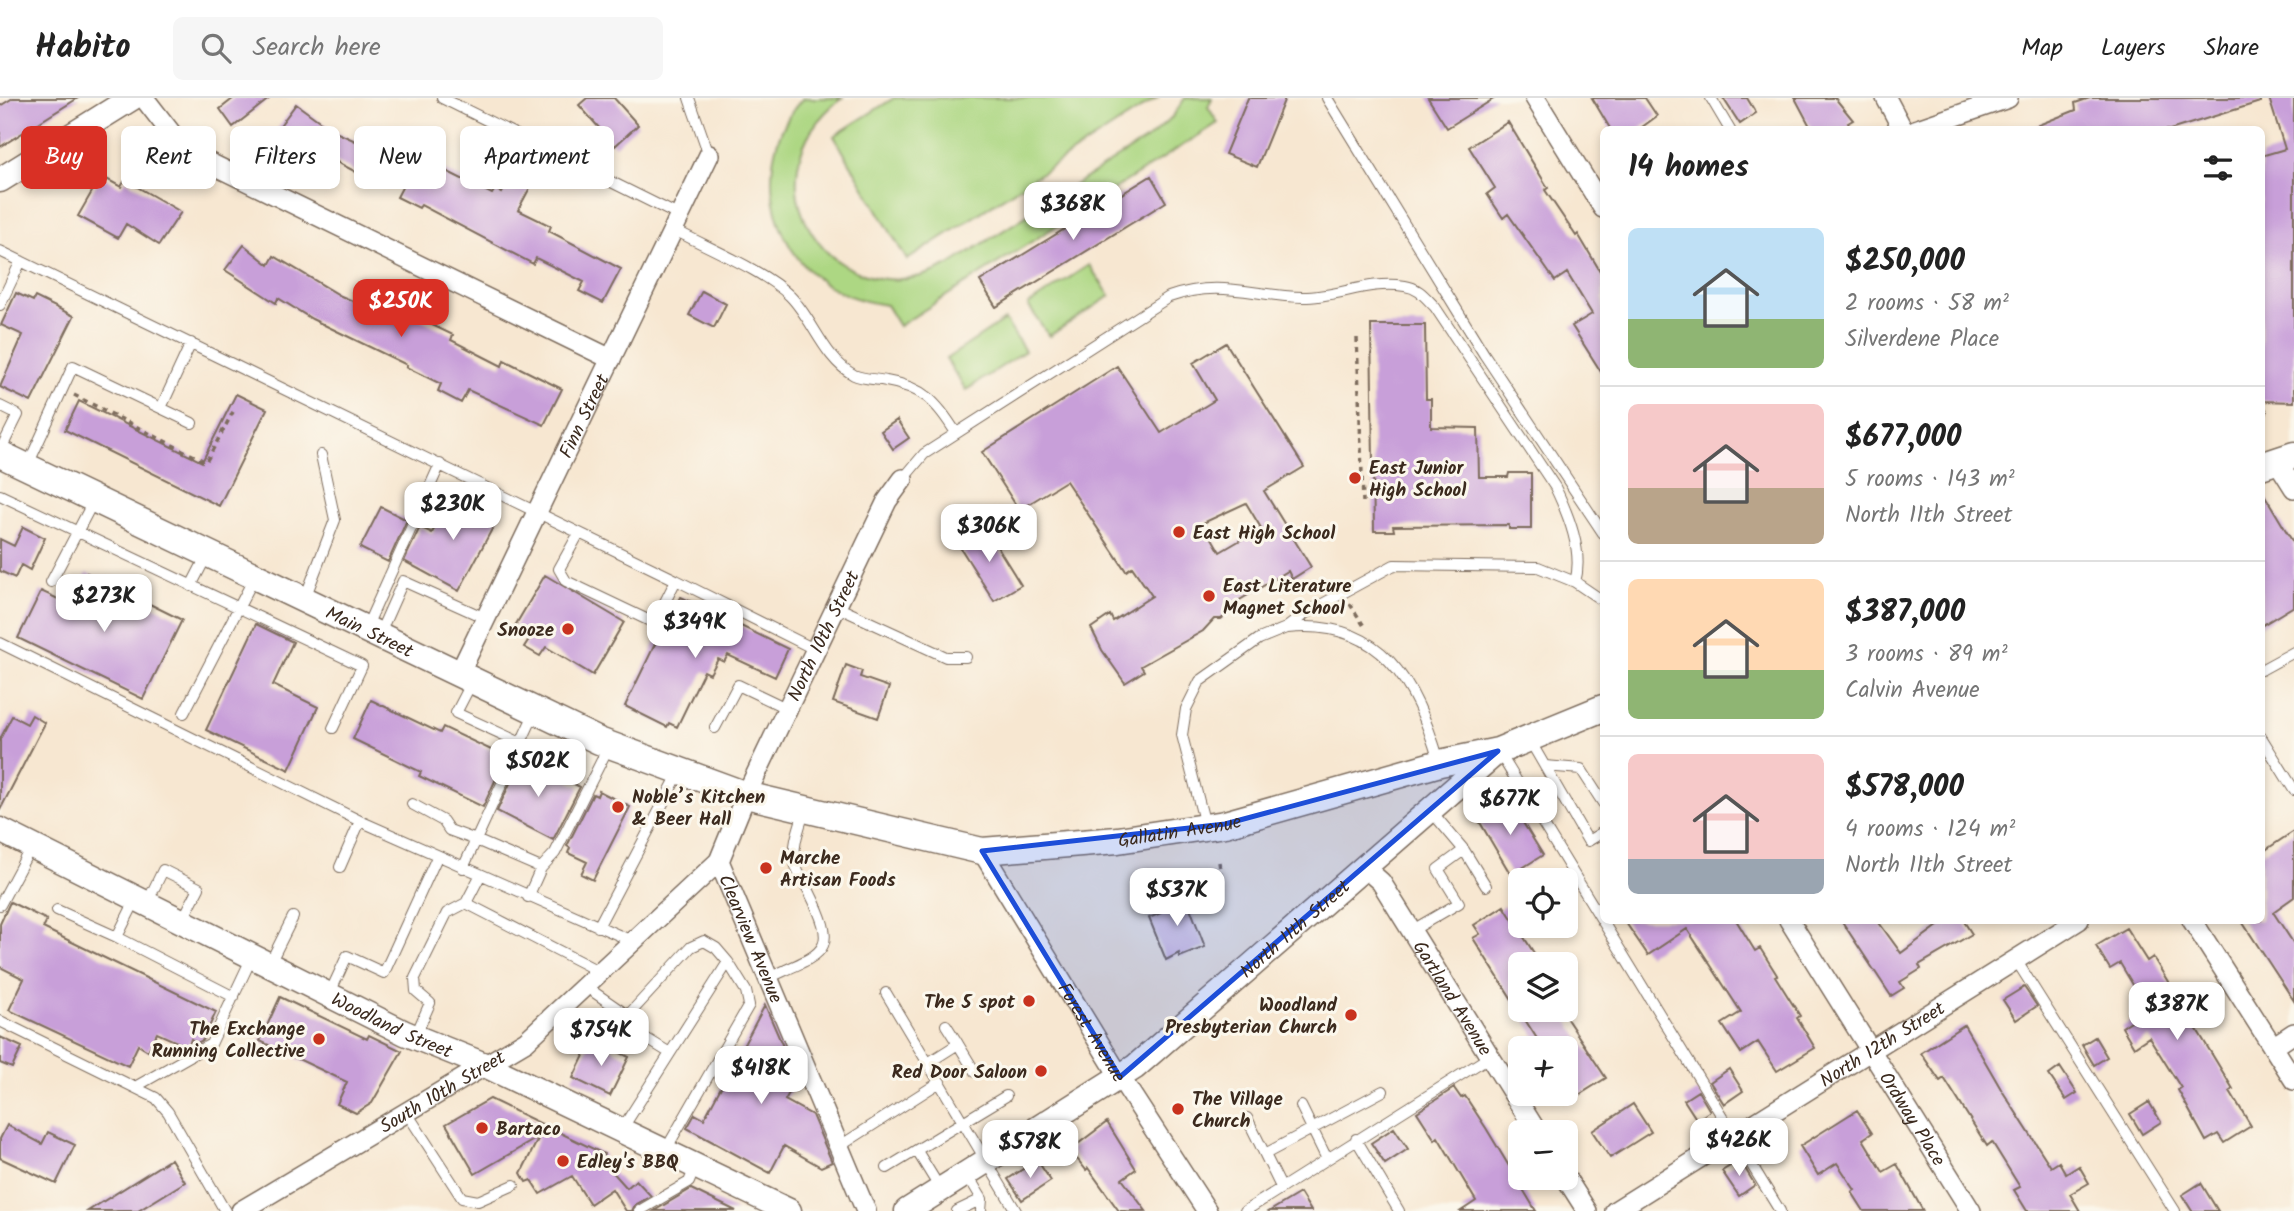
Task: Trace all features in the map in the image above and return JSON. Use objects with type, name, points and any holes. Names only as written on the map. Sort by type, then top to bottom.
[{"type":"main road","name":"Main Street","points":[[0,452],[207,555],[536,712],[610,745],[746,795]]},
{"type":"main road","name":"Gallatin Avenue","points":[[746,795],[982,851],[1118,840],[1206,827],[1440,763],[1498,751],[1600,710]]},
{"type":"street","points":[[0,180],[132,98]]},
{"type":"street","points":[[144,98],[186,152],[611,359]]},
{"type":"street","points":[[1535,98],[1600,203]]},
{"type":"street","points":[[1886,98],[1901,126]]},
{"type":"street","points":[[1926,126],[2001,99]]},
{"type":"street","name":"Finn Street","points":[[465,679],[485,618],[709,155]]},
{"type":"street","points":[[2277,460],[2294,488]]},
{"type":"street","name":"North 10th Street","points":[[719,860],[746,795],[887,501],[903,479]]},
{"type":"street","name":"North 11th Street","points":[[907,1211],[1120,1077],[1498,751]]},
{"type":"street","name":"Woodland Street","points":[[1,832],[415,1037],[487,1066],[789,1211]]},
{"type":"street","name":"Forest Avenue","points":[[982,851],[1120,1077],[1207,1211]]},
{"type":"street","name":"South 10th Street","points":[[241,1211],[526,1041],[719,860]]},
{"type":"street","name":"Clearview Avenue","points":[[719,860],[866,1211]]},
{"type":"street","name":"Gartland Avenue","points":[[1363,867],[1381,882],[1529,1120]]},
{"type":"street","name":"Ordway Place","points":[[1790,924],[1971,1211]]},
{"type":"street","name":"North 12th Street","points":[[1615,1211],[2073,924]]},
{"type":"street","points":[[2195,924],[2294,1080]]},
{"type":"street","points":[[2273,1047],[2294,1033]]},
{"type":"street","points":[[1574,1190],[1587,1211]]},
{"type":"lane","points":[[442,98],[676,223],[780,288],[805,314],[829,352],[855,376],[895,382],[919,391],[938,404],[956,433]]},
{"type":"lane","points":[[689,98],[709,155]]},
{"type":"lane","points":[[1327,98],[1484,354],[1600,528]]},
{"type":"lane","points":[[1712,98],[1728,126]]},
{"type":"lane","points":[[0,251],[816,650]]},
{"type":"lane","points":[[0,305],[20,261]]},
{"type":"lane","points":[[903,479],[924,454],[1169,297],[1194,288],[1244,289],[1304,297],[1378,283],[1408,286],[1419,290],[1435,307],[1555,487],[1566,511],[1575,547],[1578,571],[1575,582]]},
{"type":"lane","points":[[161,408],[191,343]]},
{"type":"lane","points":[[27,467],[73,366],[192,423]]},
{"type":"lane","points":[[0,406],[19,415],[0,452]]},
{"type":"lane","points":[[304,601],[335,520],[321,455]]},
{"type":"lane","points":[[371,634],[440,464]]},
{"type":"lane","points":[[0,495],[362,666],[333,728]]},
{"type":"lane","points":[[51,582],[94,500]]},
{"type":"lane","points":[[579,533],[559,569],[566,582],[650,621],[656,620],[676,580]]},
{"type":"lane","points":[[191,586],[207,555]]},
{"type":"lane","points":[[1206,827],[1182,735],[1186,709],[1200,681],[1259,639],[1286,628],[1306,613],[1394,565],[1538,567],[1575,582],[1600,599]]},
{"type":"lane","points":[[184,713],[254,577]]},
{"type":"lane","points":[[371,634],[403,581],[485,618]]},
{"type":"lane","points":[[837,607],[946,657],[966,657]]},
{"type":"lane","points":[[1286,628],[1307,626],[1352,632],[1390,659],[1428,723],[1440,763]]},
{"type":"lane","points":[[0,643],[360,821],[632,942]]},
{"type":"lane","points":[[2265,668],[2294,652]]},
{"type":"lane","points":[[465,679],[456,713],[521,743]]},
{"type":"lane","points":[[715,729],[738,685],[789,709]]},
{"type":"lane","points":[[463,869],[536,712]]},
{"type":"lane","points":[[1529,739],[1588,841],[1600,834]]},
{"type":"lane","points":[[2265,743],[2294,790]]},
{"type":"lane","points":[[528,897],[541,868],[555,852],[610,745]]},
{"type":"lane","points":[[1498,751],[1600,919]]},
{"type":"lane","points":[[1545,766],[1581,769],[1600,798]]},
{"type":"lane","points":[[598,927],[680,771]]},
{"type":"lane","points":[[412,804],[443,821],[449,830],[541,868]]},
{"type":"lane","points":[[768,978],[820,951],[826,944],[823,919],[795,865],[794,849],[805,809]]},
{"type":"lane","points":[[1430,811],[1464,850],[1486,886]]},
{"type":"lane","points":[[340,867],[360,821]]},
{"type":"lane","points":[[0,905],[31,845]]},
{"type":"lane","points":[[1411,931],[1459,903],[1438,869],[1464,850]]},
{"type":"lane","points":[[329,995],[347,956],[384,973],[437,857]]},
{"type":"lane","points":[[117,937],[163,870],[199,888],[182,921]]},
{"type":"lane","points":[[415,1037],[430,1003],[416,991],[415,978],[447,913],[466,903],[480,876]]},
{"type":"lane","points":[[466,903],[600,972]]},
{"type":"lane","points":[[57,910],[117,937],[234,997]]},
{"type":"lane","points":[[135,1087],[211,1044],[234,997],[293,916]]},
{"type":"lane","points":[[1603,924],[1780,1211]]},
{"type":"lane","points":[[665,1152],[749,1004],[746,991],[728,962],[710,943],[696,943],[621,1023],[670,1053]]},
{"type":"lane","points":[[2016,960],[2175,1211]]},
{"type":"lane","points":[[621,1130],[728,962]]},
{"type":"lane","points":[[585,986],[627,1015]]},
{"type":"lane","points":[[886,993],[964,1122],[977,1168],[982,1199],[981,1211]]},
{"type":"lane","points":[[0,1021],[156,1098],[168,1112],[225,1211]]},
{"type":"lane","points":[[946,1025],[975,1072]]},
{"type":"lane","points":[[928,1063],[958,1044]]},
{"type":"lane","points":[[1245,1211],[1326,1157],[1489,1057]]},
{"type":"lane","points":[[840,1146],[940,1082]]},
{"type":"lane","points":[[1265,1154],[1383,1091]]},
{"type":"lane","points":[[887,1168],[1006,1096]]},
{"type":"lane","points":[[1301,1106],[1326,1157]]},
{"type":"lane","points":[[407,1113],[462,1198],[478,1201],[514,1185]]},
{"type":"lane","points":[[1247,1118],[1281,1187]]},
{"type":"lane","points":[[1356,1139],[1399,1211]]},
{"type":"lane","points":[[917,1151],[941,1190]]},
{"type":"lane","points":[[639,1211],[689,1182],[695,1167]]},
{"type":"lane","points":[[977,1168],[1016,1211]]},
{"type":"lane","points":[[957,1211],[982,1199]]},
{"type":"path","points":[[1357,338],[1363,502]]},
{"type":"path","points":[[69,393],[206,462],[234,410]]},
{"type":"path","points":[[1350,604],[1368,632]]},
{"type":"path","points":[[1219,862],[1221,876]]},
{"type":"highlighted area","points":[[1498,751],[1120,1077],[982,851],[1225,824]]},
{"type":"green space","points":[[803,98],[842,98],[812,130],[798,166],[799,202],[813,234],[836,260],[869,276],[907,279],[949,265],[1150,137],[1173,116],[1185,98],[1212,98],[1208,107],[1218,123],[899,326],[886,305],[849,296],[816,277],[799,259],[785,238],[772,190],[773,165],[778,141],[788,118]]},
{"type":"green space","points":[[894,98],[1157,98],[907,260],[834,136]]},
{"type":"green space","points":[[1089,265],[1110,296],[1049,336],[1028,305]]},
{"type":"green space","points":[[1005,320],[1025,351],[966,390],[946,359]]},
{"type":"building","points":[[13,98],[78,98],[33,126],[21,126],[21,134],[0,147],[0,106]]},
{"type":"building","points":[[234,98],[270,98],[234,126],[220,109]]},
{"type":"building","points":[[587,98],[614,98],[638,125],[615,146],[614,126],[597,126],[579,105]]},
{"type":"building","points":[[1248,98],[1285,98],[1257,167],[1225,154]]},
{"type":"building","points":[[1428,98],[1495,98],[1447,128]]},
{"type":"building","points":[[1592,98],[1645,98],[1657,116],[1643,126],[1609,126]]},
{"type":"building","points":[[1723,98],[1747,98],[1756,113],[1740,124]]},
{"type":"building","points":[[1795,98],[1835,98],[1853,120],[1848,123],[1850,126],[1810,126]]},
{"type":"building","points":[[2090,98],[2260,98],[2260,102],[2183,126],[2036,126],[2076,110],[2075,103]]},
{"type":"building","points":[[2269,98],[2294,98],[2294,402],[2265,401],[2265,155],[2285,149]]},
{"type":"building","points":[[296,104],[326,126],[280,126]]},
{"type":"building","points":[[1508,122],[1548,188],[1545,190],[1576,236],[1578,234],[1600,271],[1600,370],[1572,326],[1592,314],[1567,273],[1555,281],[1508,214],[1503,218],[1487,194],[1495,188],[1469,147]]},
{"type":"building","points":[[340,134],[354,140],[354,171],[340,164]]},
{"type":"building","points":[[446,171],[460,178],[460,189],[482,189],[492,194],[495,189],[502,193],[504,189],[529,189],[518,210],[551,226],[549,231],[621,269],[603,303],[579,291],[584,282],[536,258],[533,264],[421,205],[419,208],[397,197],[401,189],[446,189]]},
{"type":"building","points":[[1151,176],[1166,202],[996,307],[980,281]]},
{"type":"building","points":[[107,179],[121,189],[141,189],[181,212],[159,245],[126,224],[118,238],[78,216],[94,189],[107,189]]},
{"type":"building","points":[[244,245],[269,265],[274,256],[341,296],[390,317],[395,307],[453,335],[451,340],[502,366],[504,360],[562,389],[544,425],[468,390],[461,403],[438,391],[441,384],[406,367],[407,365],[312,319],[278,298],[276,303],[225,270]]},
{"type":"building","points":[[702,291],[726,304],[714,328],[689,315]]},
{"type":"building","points":[[16,293],[33,301],[35,297],[74,316],[31,402],[0,387],[23,335],[1,325]]},
{"type":"building","points":[[1371,325],[1425,325],[1426,399],[1431,399],[1431,427],[1478,428],[1479,477],[1508,477],[1509,473],[1531,473],[1531,529],[1509,529],[1509,525],[1393,526],[1394,531],[1374,531]]},
{"type":"building","name":"East High School","points":[[1226,343],[1304,467],[1264,491],[1311,567],[1292,579],[1288,571],[1228,607],[1229,613],[1221,619],[1214,619],[1203,631],[1141,666],[1144,671],[1125,683],[1102,650],[1091,628],[1110,615],[1113,621],[1152,596],[1132,567],[1126,571],[1066,481],[1019,510],[982,452],[1117,366],[1161,433],[1215,400],[1193,363]],"holes":[[[1246,503],[1261,528],[1220,552],[1203,523]]]},
{"type":"building","points":[[236,394],[267,409],[219,506],[65,430],[79,401],[202,462]]},
{"type":"building","points":[[897,420],[909,438],[893,449],[881,431]]},
{"type":"building","points":[[454,492],[499,516],[459,591],[404,561],[420,527],[432,533]]},
{"type":"building","points":[[2265,496],[2294,544],[2294,606],[2265,624]]},
{"type":"building","points":[[381,507],[407,520],[388,562],[360,548]]},
{"type":"building","points":[[23,527],[45,538],[30,570],[21,565],[15,578],[0,571],[0,539],[14,546]]},
{"type":"building","points":[[985,527],[1021,585],[994,601],[958,544]]},
{"type":"building","points":[[87,573],[182,620],[143,699],[18,638],[41,591],[71,605]]},
{"type":"building","points":[[545,575],[624,622],[593,675],[546,647],[540,656],[524,647],[531,636],[515,626]]},
{"type":"building","points":[[681,597],[788,649],[775,677],[728,655],[724,662],[718,659],[710,674],[704,671],[677,727],[669,723],[667,727],[625,706],[671,611],[674,612]]},
{"type":"building","points":[[256,624],[293,642],[273,685],[318,707],[289,770],[206,730]]},
{"type":"building","points":[[846,665],[862,671],[860,677],[889,687],[878,718],[833,702]]},
{"type":"building","points":[[371,700],[440,733],[443,727],[506,757],[483,807],[419,776],[421,772],[353,739]]},
{"type":"building","points":[[32,715],[45,723],[0,810],[0,739],[12,716],[27,724]]},
{"type":"building","points":[[531,762],[580,787],[553,840],[497,811],[519,764],[528,768]]},
{"type":"building","points":[[599,791],[630,807],[593,880],[581,874],[587,862],[568,853],[570,848],[567,846],[593,794],[597,796]]},
{"type":"building","points":[[1509,800],[1543,855],[1522,868],[1508,870],[1478,819]]},
{"type":"building","points":[[2294,831],[2294,897],[2273,912],[2294,944],[2294,1001],[2244,924],[2265,924],[2265,850]]},
{"type":"building","points":[[1184,892],[1205,947],[1180,957],[1179,953],[1166,960],[1149,918],[1161,913],[1158,902]]},
{"type":"building","points":[[10,902],[47,920],[43,928],[216,1012],[203,1040],[197,1043],[191,1039],[188,1047],[157,1033],[148,1051],[138,1045],[128,1066],[9,1010],[24,979],[0,967],[0,924]]},
{"type":"building","points":[[1504,906],[1508,912],[1508,938],[1524,938],[1533,952],[1508,952],[1508,993],[1473,938],[1480,934],[1474,925]]},
{"type":"building","points":[[1627,924],[1738,924],[1755,951],[1760,948],[1777,975],[1775,976],[1800,1016],[1797,1018],[1815,1048],[1777,1071],[1758,1042],[1741,1053],[1722,1024],[1741,1012],[1687,929],[1648,955]]},
{"type":"building","points":[[1844,924],[1880,924],[1901,953],[1941,924],[1966,924],[1972,934],[1919,965],[1921,969],[1900,982],[1904,988],[1891,996]]},
{"type":"building","points":[[2126,928],[2147,961],[2153,957],[2233,1089],[2230,1091],[2251,1126],[2224,1143],[2218,1134],[2206,1141],[2178,1090],[2181,1088],[2149,1037],[2134,1047],[2122,1027],[2148,1010],[2120,963],[2110,969],[2096,946]]},
{"type":"building","points":[[2024,987],[2037,1006],[2016,1020],[2003,1000]]},
{"type":"building","points":[[280,997],[367,1039],[369,1035],[402,1051],[372,1103],[356,1113],[337,1104],[347,1082],[260,1041]]},
{"type":"building","points":[[765,1005],[797,1079],[785,1100],[812,1115],[832,1162],[821,1167],[784,1146],[770,1173],[687,1128],[695,1114],[704,1119]]},
{"type":"building","points":[[1526,1022],[1569,1022],[1606,1078],[1578,1096],[1578,1036],[1535,1036]]},
{"type":"building","points":[[1964,1025],[2051,1167],[2059,1162],[2066,1174],[2079,1166],[2089,1183],[2070,1194],[2080,1211],[2027,1211],[2014,1190],[2020,1187],[1992,1142],[1987,1146],[1944,1078],[1940,1081],[1921,1053]]},
{"type":"building","points":[[0,1037],[22,1047],[12,1068],[0,1063]]},
{"type":"building","points":[[2095,1037],[2107,1057],[2094,1065],[2082,1045]]},
{"type":"building","points":[[592,1039],[629,1057],[610,1096],[573,1078]]},
{"type":"building","points":[[2060,1067],[2077,1093],[2066,1100],[2049,1075]]},
{"type":"building","points":[[1729,1069],[1743,1091],[1724,1104],[1710,1082]]},
{"type":"building","points":[[1454,1088],[1461,1098],[1465,1096],[1508,1165],[1508,1190],[1523,1190],[1536,1211],[1461,1211],[1476,1201],[1438,1137],[1435,1140],[1417,1112]]},
{"type":"building","points":[[1698,1091],[1710,1111],[1697,1120],[1684,1100]]},
{"type":"building","points":[[490,1099],[604,1154],[602,1160],[627,1188],[636,1180],[651,1196],[635,1205],[632,1211],[626,1211],[612,1189],[590,1204],[572,1176],[540,1194],[531,1180],[526,1182],[521,1173],[539,1137],[475,1174],[446,1124]]},
{"type":"building","points":[[2149,1102],[2161,1122],[2142,1134],[2130,1114]]},
{"type":"building","points":[[1633,1104],[1651,1132],[1610,1158],[1592,1131]]},
{"type":"building","points":[[1857,1110],[1872,1133],[1863,1139],[1883,1172],[1897,1164],[1923,1211],[1864,1211],[1852,1192],[1855,1190],[1837,1163],[1818,1175],[1800,1146]]},
{"type":"building","points":[[1107,1122],[1136,1169],[1122,1179],[1146,1211],[1119,1211],[1088,1168],[1086,1170],[1070,1150]]},
{"type":"building","points":[[7,1125],[42,1144],[48,1132],[75,1145],[56,1184],[0,1158],[0,1139]]},
{"type":"building","points":[[1394,1128],[1408,1149],[1385,1164],[1371,1143]]},
{"type":"building","points":[[171,1159],[185,1182],[138,1211],[88,1211]]},
{"type":"building","points":[[1037,1160],[1051,1181],[1022,1200],[1008,1179]]},
{"type":"building","points":[[1740,1160],[1755,1185],[1739,1196],[1722,1171]]},
{"type":"building","points":[[2201,1183],[2218,1211],[2192,1211],[2182,1195]]},
{"type":"building","points":[[691,1189],[736,1211],[654,1211]]},
{"type":"building","points":[[1300,1193],[1311,1211],[1270,1211]]},
{"type":"place","name":"East Junior High School","points":[[1355,478]]},
{"type":"place","name":"East High School","points":[[1179,532]]},
{"type":"place","name":"East Literature Magnet School","points":[[1209,596]]},
{"type":"place","name":"Snooze","points":[[568,629]]},
{"type":"place","name":"Noble’s Kitchen & Beer Hall","points":[[618,807]]},
{"type":"place","name":"Marche Artisan Foods","points":[[766,868]]},
{"type":"place","name":"The 5 spot","points":[[1029,1001]]},
{"type":"place","name":"Woodland Presbyterian Church","points":[[1351,1015]]},
{"type":"place","name":"The Exchange Running Collective","points":[[319,1039]]},
{"type":"place","name":"Red Door Saloon","points":[[1041,1071]]},
{"type":"place","name":"The Village Church","points":[[1178,1109]]},
{"type":"place","name":"Bartaco","points":[[482,1128]]},
{"type":"place","name":"Edley's BBQ","points":[[563,1161]]}]
